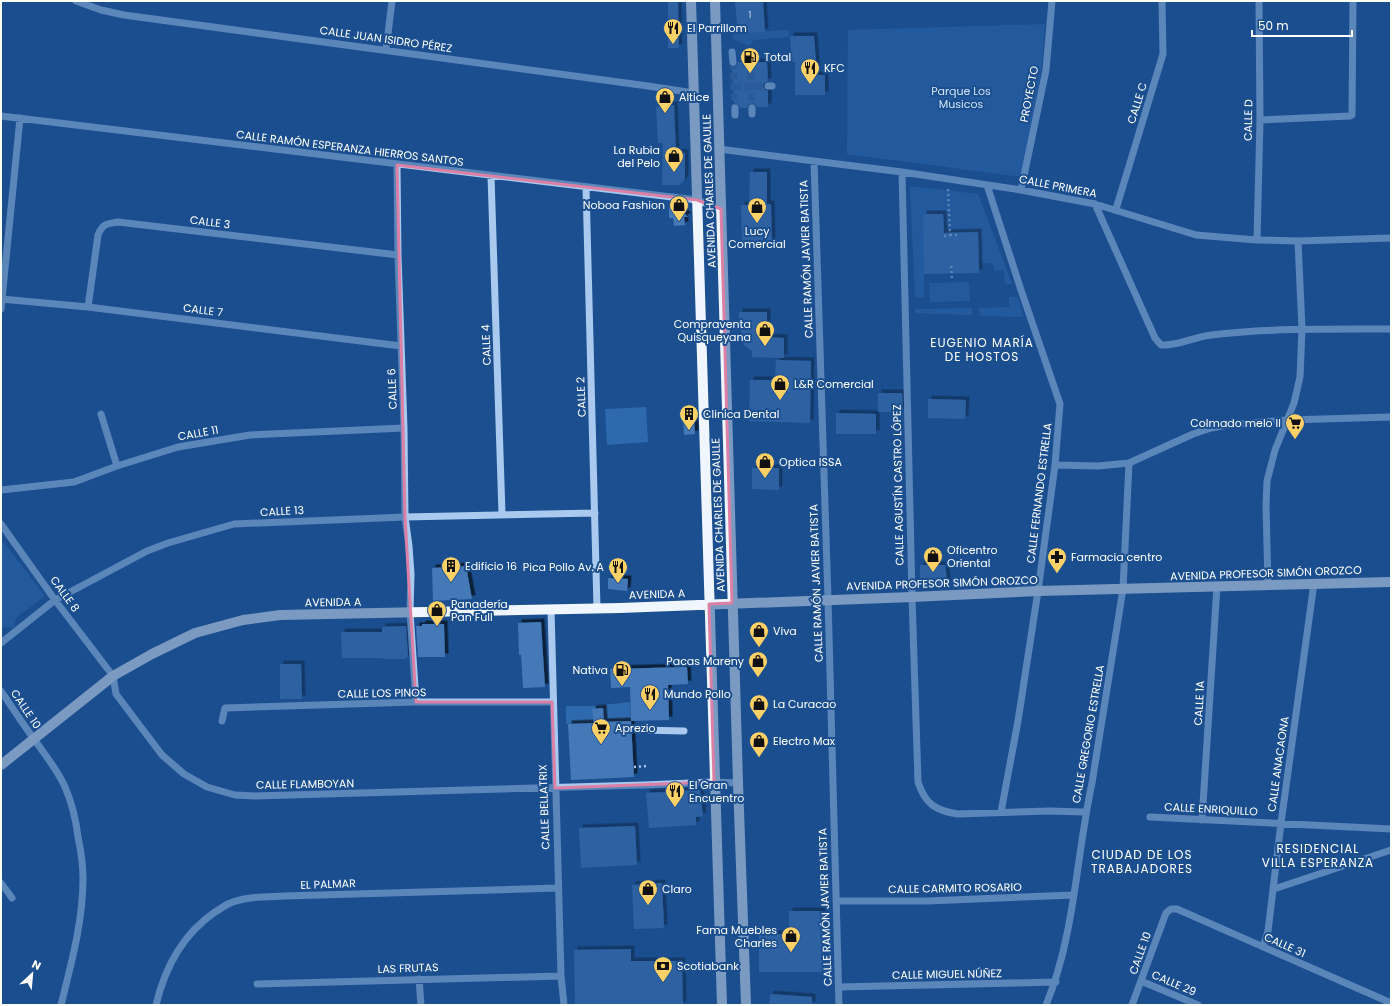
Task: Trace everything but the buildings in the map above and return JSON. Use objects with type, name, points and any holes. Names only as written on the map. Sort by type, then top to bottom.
[{"type":"main road","name":"AVENIDA CHARLES DE GAULLE","points":[[691,1],[722,1005]]},
{"type":"main road","name":"AVENIDA CHARLES DE GAULLE","points":[[715,1],[732,604],[746,1005]]},
{"type":"main road","name":"AVENIDA PROFESOR SIMÓN OROZCO","points":[[709,604],[1038,591],[1391,582]]},
{"type":"main road","name":"AVENIDA A","points":[[1,764],[113,676],[152,654],[195,633],[243,620],[280,615],[709,604]]},
{"type":"street","name":"CALLE JUAN ISIDRO PÉREZ","points":[[76,1],[102,10],[124,15],[694,93]]},
{"type":"street","points":[[386,50],[392,1]]},
{"type":"street","name":"PROYECTO","points":[[1021,190],[1046,70],[1052,1]]},
{"type":"street","name":"CALLE C","points":[[1116,209],[1163,54],[1162,1]]},
{"type":"street","name":"CALLE D","points":[[1258,240],[1260,120],[1259,1]]},
{"type":"street","points":[[1260,120],[1352,115],[1353,1]]},
{"type":"street","points":[[732,52],[733,62]]},
{"type":"street","points":[[750,52],[750,62]]},
{"type":"street","name":"CALLE RAMÓN ESPERANZA HIERROS SANTOS","points":[[1,116],[697,200],[721,209]]},
{"type":"street","points":[[1,308],[20,118]]},
{"type":"street","name":"CALLE PRIMERA","points":[[719,149],[902,172],[1021,190],[1116,209],[1196,235],[1258,240],[1298,241],[1391,238]]},
{"type":"street","name":"CALLE RAMÓN JAVIER BATISTA","points":[[814,161],[839,1005]]},
{"type":"street","name":"CALLE 6","points":[[397,165],[405,517],[411,574],[410,612],[416,702]]},
{"type":"street","name":"CALLE AGUSTÍN CASTRO LÓPEZ","points":[[902,172],[918,782],[922,793],[930,803],[939,809],[958,814],[1049,811],[1085,812]]},
{"type":"street","name":"CALLE 4","points":[[491,176],[502,514]]},
{"type":"street","name":"CALLE FERNANDO ESTRELLA","points":[[987,185],[1060,404],[1055,465],[1038,591],[1018,721],[1001,812]]},
{"type":"street","name":"CALLE 2","points":[[586,186],[597,608]]},
{"type":"street","points":[[1095,204],[1155,338],[1161,345],[1170,346],[1210,335],[1302,329],[1391,328]]},
{"type":"street","name":"CALLE 3","points":[[88,307],[98,235],[101,228],[107,224],[118,222],[398,255]]},
{"type":"street","points":[[1268,585],[1266,506],[1267,482],[1275,450],[1298,391],[1300,377],[1302,329],[1298,241]]},
{"type":"street","name":"CALLE 7","points":[[2,299],[88,307],[401,346]]},
{"type":"street","points":[[100,414],[118,466]]},
{"type":"street","points":[[1055,465],[1098,466],[1129,463],[1193,434],[1211,428],[1228,425],[1287,420],[1391,417]]},
{"type":"street","name":"CALLE 11","points":[[1,490],[74,482],[178,447],[250,435],[404,428]]},
{"type":"street","name":"CALLE GREGORIO ESTRELLA","points":[[1046,1005],[1056,982],[1063,955],[1074,895],[1085,812],[1092,783],[1123,589],[1129,463]]},
{"type":"street","name":"CALLE 13","points":[[1,643],[55,600],[147,551],[168,543],[234,524],[502,514],[595,513]]},
{"type":"street","name":"CALLE 8","points":[[1,524],[55,600],[113,676]]},
{"type":"street","name":"CALLE ANACAONA","points":[[1262,947],[1268,931],[1281,823],[1314,584]]},
{"type":"street","name":"CALLE 1A","points":[[1202,820],[1217,586]]},
{"type":"street","name":"CALLE BELLATRIX","points":[[551,608],[552,702],[560,976],[564,1005]]},
{"type":"street","name":"CALLE FLAMBOYAN","points":[[113,676],[116,694],[162,755],[184,774],[207,787],[235,795],[255,796],[555,788],[714,782],[738,783]]},
{"type":"street","name":"CALLE 10","points":[[1,691],[53,764],[65,787],[72,805],[81,852],[83,880],[78,926],[61,1005]]},
{"type":"street","name":"CALLE LOS PINOS","points":[[222,721],[225,708],[416,702],[552,702]]},
{"type":"street","points":[[639,730],[684,731]]},
{"type":"street","name":"CALLE ENRIQUILLO","points":[[1150,817],[1391,828]]},
{"type":"street","points":[[1274,889],[1391,850]]},
{"type":"street","points":[[1,883],[12,898]]},
{"type":"street","name":"EL PALMAR","points":[[156,1005],[162,981],[168,968],[191,932],[203,920],[228,904],[244,899],[285,896],[558,888]]},
{"type":"street","name":"CALLE CARMITO ROSARIO","points":[[836,901],[927,901],[1074,895]]},
{"type":"street","name":"CALLE 31","points":[[1171,910],[1177,909],[1187,912],[1262,947],[1391,1003]]},
{"type":"street","name":"CALLE 10","points":[[1132,1005],[1166,914],[1171,910]]},
{"type":"street","name":"LAS FRUTAS","points":[[257,984],[560,976]]},
{"type":"street","points":[[419,979],[421,1005]]},
{"type":"street","name":"CALLE 29","points":[[1141,981],[1198,1005]]},
{"type":"street","name":"CALLE MIGUEL NÚÑEZ","points":[[839,987],[1056,982]]},
{"type":"path","points":[[948,179],[950,235]]},
{"type":"path","points":[[944,236],[958,235]]},
{"type":"path","points":[[951,266],[952,280]]},
{"type":"path","points":[[634,767],[647,766]]},
{"type":"highlighted area","points":[[397,165],[697,200],[721,209],[732,603],[709,604],[714,782],[555,788],[552,702],[416,702],[405,517]]},
{"type":"green space","name":"Parque Los Musicos","points":[[1045,24],[1042,67],[1021,177],[847,154],[848,30]]},
{"type":"green space","points":[[789,30],[789,37],[754,40],[749,46],[733,39],[733,33]]},
{"type":"green space","points":[[910,186],[978,194],[1012,284],[1005,284],[1004,271],[994,270],[993,263],[981,263],[981,270],[924,272],[924,297],[915,297]]},
{"type":"green space","points":[[969,282],[970,301],[930,302],[929,283]]},
{"type":"green space","points":[[1009,297],[1017,297],[1024,317],[980,316],[979,308],[1009,307]]},
{"type":"green space","points":[[972,308],[972,315],[915,313],[915,309]]},
{"type":"green space","points":[[646,407],[648,442],[607,445],[605,409]]},
{"type":"green space","points":[[1,539],[45,596],[16,618],[14,628],[4,627],[1,629]]},
{"type":"green space","points":[[630,702],[631,721],[566,724],[566,706],[593,706]]},
{"type":"tunnel","points":[[733,62],[735,108]]},
{"type":"tunnel","points":[[750,62],[752,108]]},
{"type":"tunnel","points":[[734,87],[768,86]]},
{"type":"place","name":"El Parrillom","points":[[673,45]]},
{"type":"place","name":"Total","points":[[750,74]]},
{"type":"place","name":"KFC","points":[[810,85]]},
{"type":"place","name":"Altice","points":[[665,114]]},
{"type":"place","name":"La Rubia del Pelo","points":[[674,173]]},
{"type":"place","name":"Noboa Fashion","points":[[679,222]]},
{"type":"place","name":"Lucy Comercial","points":[[757,224]]},
{"type":"place","name":"Compraventa Quisqueyana","points":[[765,347]]},
{"type":"place","name":"L&R Comercial","points":[[780,401]]},
{"type":"place","name":"Clinica Dental","points":[[689,431]]},
{"type":"place","name":"Colmado melo II","points":[[1295,440]]},
{"type":"place","name":"Optica ISSA","points":[[765,479]]},
{"type":"place","name":"Oficentro Oriental","points":[[933,573]]},
{"type":"place","name":"Farmacia centro","points":[[1057,574]]},
{"type":"place","name":"Edificio 16","points":[[451,583]]},
{"type":"place","name":"Pica Pollo Av. A","points":[[618,584]]},
{"type":"place","name":"Panadería Pan Full","points":[[437,627]]},
{"type":"place","name":"Viva","points":[[759,648]]},
{"type":"place","name":"Pacas Mareny","points":[[758,678]]},
{"type":"place","name":"Nativa","points":[[622,687]]},
{"type":"place","name":"Mundo Pollo","points":[[650,711]]},
{"type":"place","name":"La Curacao","points":[[759,721]]},
{"type":"place","name":"Aprezio","points":[[601,745]]},
{"type":"place","name":"Electro Max","points":[[759,758]]},
{"type":"place","name":"El Gran Encuentro","points":[[675,808]]},
{"type":"place","name":"Claro","points":[[648,906]]},
{"type":"place","name":"Fama Muebles Charles","points":[[791,953]]},
{"type":"place","name":"Scotiabank","points":[[663,983]]},
{"type":"district","name":"EUGENIO MARÍA DE HOSTOS","points":[[982,349]]},
{"type":"district","name":"RESIDENCIAL VILLA ESPERANZA","points":[[1318,855]]},
{"type":"district","name":"CIUDAD DE LOS TRABAJADORES","points":[[1142,861]]}]
